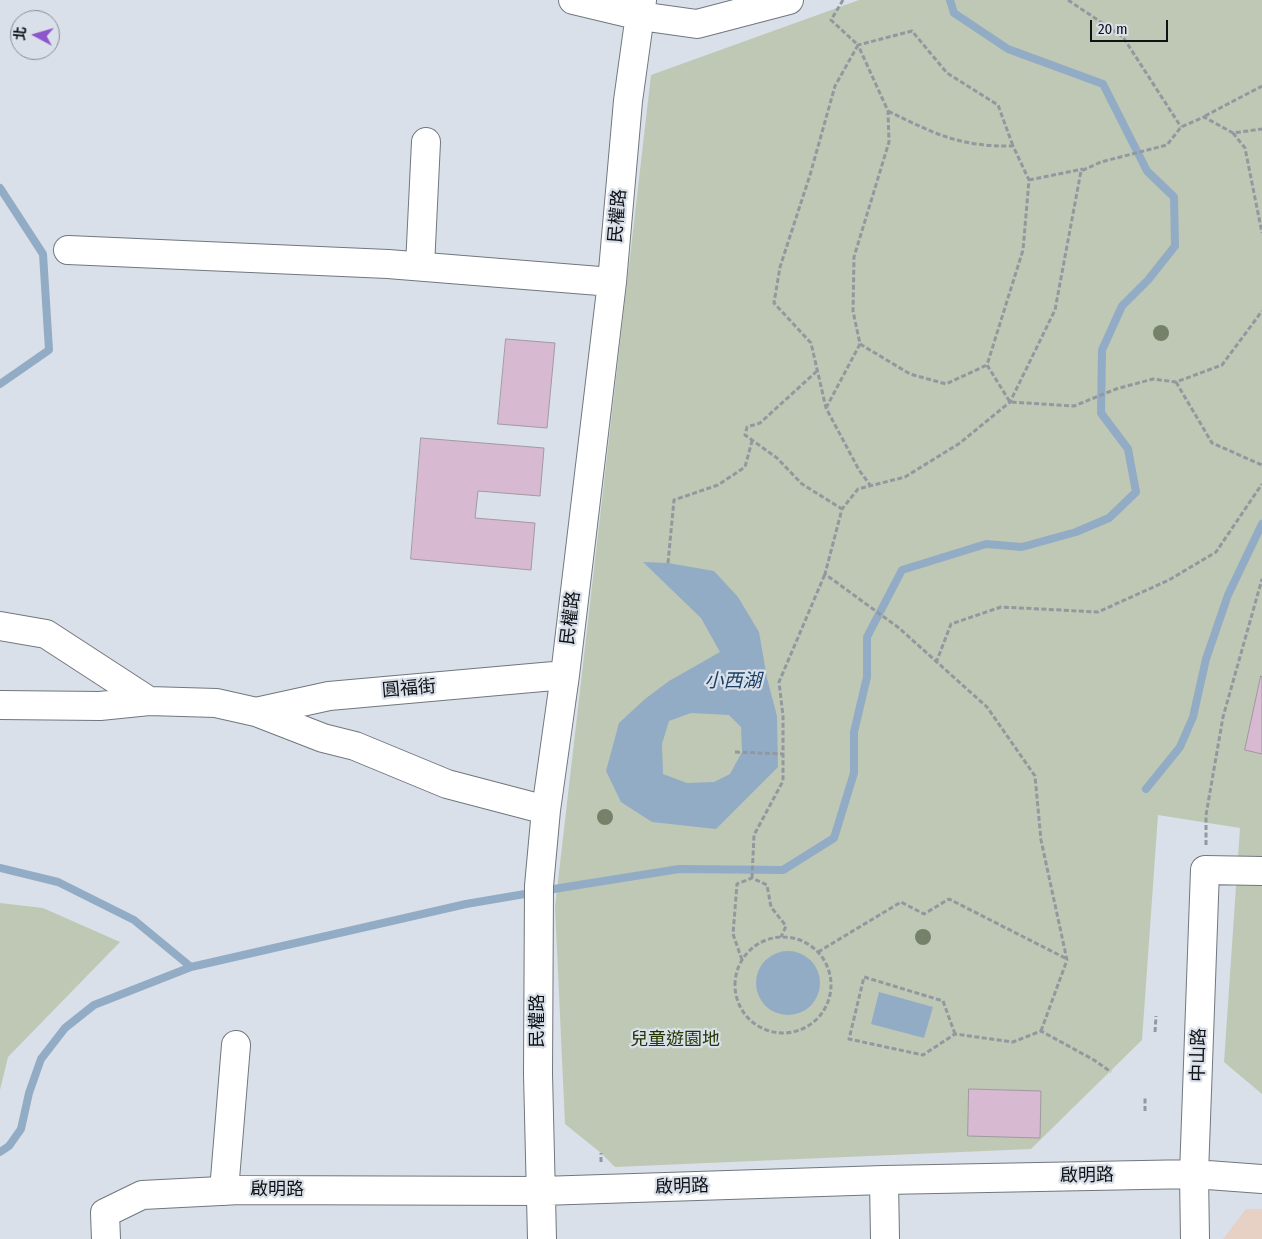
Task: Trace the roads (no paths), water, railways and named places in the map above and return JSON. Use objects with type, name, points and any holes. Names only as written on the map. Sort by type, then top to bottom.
[{"type":"street","points":[[574,0],[641,8],[697,24],[789,0]]},
{"type":"street","name":"民權路","points":[[542,1239],[538,1074],[539,886],[546,810],[565,675],[612,282],[628,101],[641,8]]},
{"type":"street","points":[[420,266],[426,142]]},
{"type":"street","points":[[68,250],[420,266],[612,282]]},
{"type":"street","points":[[0,626],[46,634],[149,701]]},
{"type":"street","name":"圓福街","points":[[256,712],[329,696],[565,675]]},
{"type":"street","name":"圓福街","points":[[0,704],[100,706],[149,701],[216,703],[256,712],[323,738],[355,746],[447,784],[546,810]]},
{"type":"street","name":"中山路","points":[[1195,1239],[1194,1174],[1205,870],[1262,872]]},
{"type":"street","points":[[224,1191],[236,1046]]},
{"type":"street","name":"啟明路","points":[[106,1226],[142,1195],[224,1191],[541,1191],[884,1180],[1194,1174],[1262,1179]]},
{"type":"street","points":[[884,1180],[885,1239]]},
{"type":"water","name":"小西湖","points":[[643,562],[668,563],[714,571],[738,597],[759,632],[767,678],[777,716],[778,767],[716,829],[652,822],[621,802],[606,771],[619,723],[645,699],[669,681],[720,652],[701,618]],"holes":[[[691,713],[729,715],[741,727],[742,752],[730,774],[714,782],[687,783],[663,774],[662,744],[669,721]]]},
{"type":"water","points":[[788,951],[806,957],[814,965],[820,983],[814,1001],[806,1009],[788,1015],[770,1009],[762,1001],[756,983],[762,965],[770,957]]},
{"type":"water","points":[[879,992],[933,1007],[924,1038],[871,1024]]},
{"type":"waterway","points":[[0,1152],[9,1146],[21,1129],[29,1093],[41,1059],[65,1028],[94,1005],[191,967],[466,904],[560,888],[679,869],[783,870],[834,838],[854,773],[854,732],[867,677],[867,637],[902,570],[986,544],[1022,547],[1076,532],[1109,518],[1136,492],[1128,449],[1101,413],[1102,350],[1122,306],[1148,280],[1175,246],[1174,197],[1147,171],[1103,84],[1008,49],[954,13],[950,0]]},
{"type":"waterway","points":[[0,188],[43,254],[49,350],[0,384]]},
{"type":"waterway","points":[[1146,789],[1180,747],[1193,717],[1206,659],[1228,595],[1262,524]]},
{"type":"waterway","points":[[0,868],[58,882],[134,920],[191,967]]},
{"type":"park label","name":"兒童遊園地","points":[[675,1040]]}]
